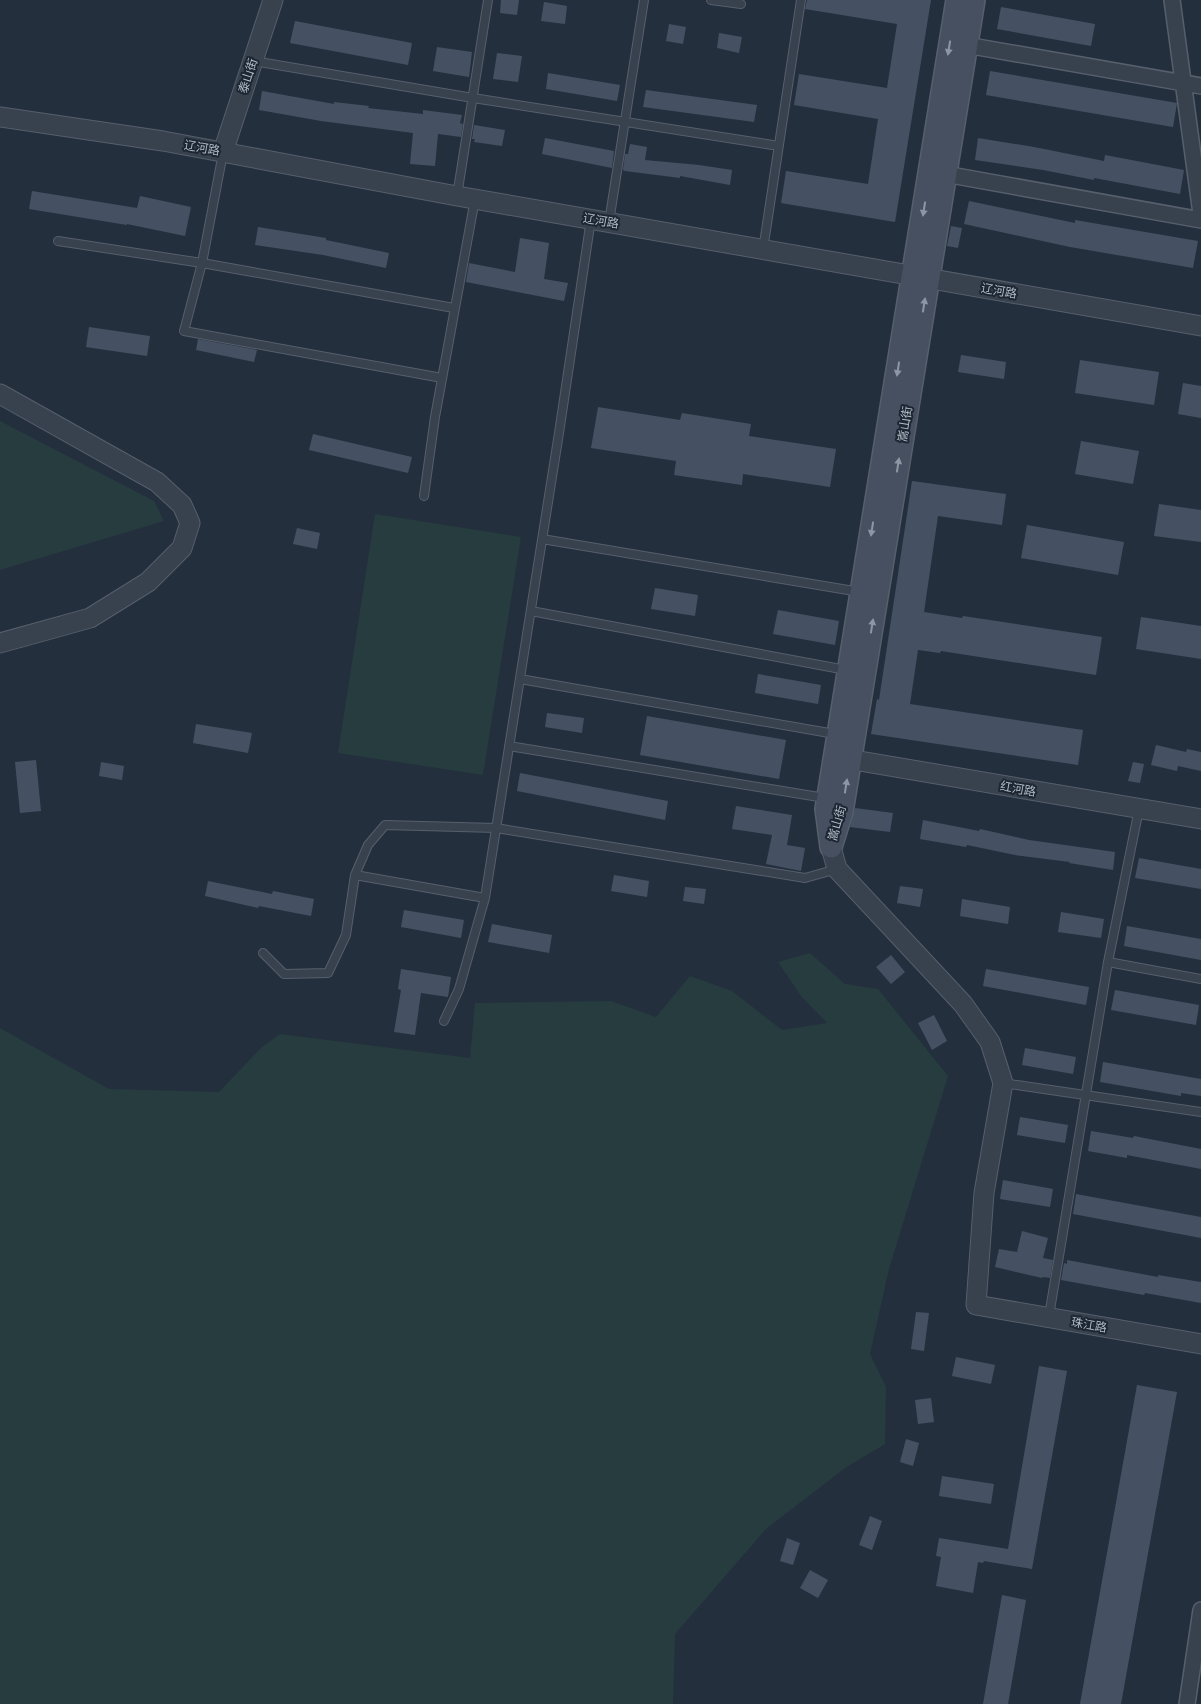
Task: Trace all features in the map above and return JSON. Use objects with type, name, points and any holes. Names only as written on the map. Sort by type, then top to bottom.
[{"type":"main road","name":"嵩山街","points":[[830,847],[842,812],[843,759],[921,278],[957,0]]},
{"type":"main road","name":"嵩山街","points":[[830,847],[826,809],[843,759],[838,735],[862,592],[921,278],[945,174],[974,0]]},
{"type":"street","name":"泰山街","points":[[223,152],[273,0]]},
{"type":"street","points":[[1172,0],[1201,214]]},
{"type":"street","points":[[966,45],[1201,86]]},
{"type":"street","name":"辽河路","points":[[0,117],[223,152],[466,198],[1201,326]]},
{"type":"street","points":[[945,174],[1201,220]]},
{"type":"street","points":[[0,394],[158,482],[182,506],[190,523],[182,548],[148,582],[90,618],[0,643]]},
{"type":"street","name":"红河路","points":[[843,759],[1201,819]]},
{"type":"street","name":"嵩山街","points":[[830,847],[837,869]]},
{"type":"street","points":[[837,869],[963,1004],[990,1042],[1003,1083]]},
{"type":"street","name":"珠江路","points":[[1003,1083],[984,1192],[976,1305],[1201,1344]]},
{"type":"street","points":[[1187,1704],[1201,1610]]},
{"type":"lane","points":[[424,496],[454,308],[466,198],[473,98],[488,0]]},
{"type":"lane","points":[[444,1021],[458,989],[485,898],[542,539],[600,221],[625,122],[644,0]]},
{"type":"lane","points":[[711,0],[741,4]]},
{"type":"lane","points":[[762,250],[801,0]]},
{"type":"lane","points":[[253,61],[779,146]]},
{"type":"lane","points":[[223,152],[202,263],[184,331],[442,378]]},
{"type":"lane","points":[[58,241],[202,263],[454,308]]},
{"type":"lane","points":[[542,539],[862,592]]},
{"type":"lane","points":[[531,611],[849,670]]},
{"type":"lane","points":[[520,679],[838,735]]},
{"type":"lane","points":[[509,746],[828,799]]},
{"type":"lane","points":[[1049,1318],[1108,962],[1139,809]]},
{"type":"lane","points":[[263,953],[284,974],[328,972],[346,935],[355,875],[368,845],[385,824],[496,828],[805,878],[837,869]]},
{"type":"lane","points":[[355,875],[485,898]]},
{"type":"lane","points":[[1108,962],[1201,979]]},
{"type":"lane","points":[[1003,1083],[1201,1112]]},
{"type":"green space","points":[[0,421],[154,501],[164,521],[0,570]]},
{"type":"green space","points":[[375,514],[521,537],[483,775],[338,753]]},
{"type":"green space","points":[[810,953],[845,984],[878,989],[948,1076],[889,1269],[870,1354],[886,1387],[885,1444],[845,1468],[766,1529],[675,1634],[673,1704],[0,1704],[0,1028],[109,1089],[219,1092],[262,1047],[280,1034],[470,1058],[475,1003],[611,1001],[656,1017],[690,976],[732,991],[782,1030],[827,1023],[801,996],[778,962]]},
{"type":"building","points":[[501,0],[519,0],[517,15],[500,13]]},
{"type":"building","points":[[807,0],[931,0],[895,222],[781,203],[786,171],[868,184],[878,119],[794,105],[799,74],[887,88],[897,24],[805,9]]},
{"type":"building","points":[[544,2],[567,6],[565,24],[541,21]]},
{"type":"building","points":[[1001,7],[1095,24],[1091,46],[997,29]]},
{"type":"building","points":[[295,21],[412,43],[408,65],[290,43]]},
{"type":"building","points":[[669,24],[686,27],[683,44],[666,41]]},
{"type":"building","points":[[719,33],[742,37],[739,53],[717,48]]},
{"type":"building","points":[[437,47],[472,52],[469,77],[433,71]]},
{"type":"building","points":[[497,53],[522,56],[518,82],[493,79]]},
{"type":"building","points":[[990,71],[1177,103],[1173,127],[986,95]]},
{"type":"building","points":[[548,73],[620,85],[617,101],[546,89]]},
{"type":"building","points":[[646,90],[757,105],[754,122],[643,107]]},
{"type":"building","points":[[262,91],[334,104],[334,102],[423,114],[423,110],[462,115],[460,123],[463,124],[461,137],[438,134],[435,166],[410,164],[413,133],[321,121],[259,110]]},
{"type":"building","points":[[474,125],[505,130],[502,146],[474,142],[475,139],[472,139]]},
{"type":"building","points":[[545,138],[614,151],[612,168],[542,154]]},
{"type":"building","points":[[978,138],[1104,161],[1105,155],[1184,170],[1180,194],[1094,178],[1094,180],[975,160]]},
{"type":"building","points":[[630,144],[647,147],[645,160],[732,170],[730,185],[680,176],[680,178],[625,171],[623,170],[625,154],[628,154]]},
{"type":"building","points":[[32,191],[137,208],[140,196],[191,207],[185,236],[127,224],[29,209]]},
{"type":"building","points":[[969,201],[1075,223],[1075,220],[1198,241],[1193,268],[1070,247],[964,224]]},
{"type":"building","points":[[951,226],[962,228],[958,248],[947,246]]},
{"type":"building","points":[[258,227],[326,238],[326,240],[389,253],[386,268],[323,255],[255,245]]},
{"type":"building","points":[[520,238],[549,243],[544,279],[568,283],[564,301],[466,282],[469,263],[515,272]]},
{"type":"building","points":[[89,327],[150,336],[147,356],[86,347]]},
{"type":"building","points":[[198,339],[257,350],[254,362],[196,350]]},
{"type":"building","points":[[961,355],[1006,362],[1004,379],[958,372]]},
{"type":"building","points":[[1080,360],[1159,372],[1154,405],[1075,393]]},
{"type":"building","points":[[1183,383],[1201,386],[1201,418],[1178,414]]},
{"type":"building","points":[[598,407],[680,420],[682,413],[751,424],[749,436],[836,449],[830,487],[743,474],[742,485],[674,475],[676,461],[591,448]]},
{"type":"building","points":[[313,434],[412,457],[408,473],[309,450]]},
{"type":"building","points":[[1081,441],[1139,451],[1133,484],[1075,474]]},
{"type":"building","points":[[912,481],[1006,494],[1002,525],[938,516],[924,612],[1102,637],[1096,675],[941,651],[940,653],[918,650],[910,704],[1083,730],[1078,765],[871,734],[877,699],[879,700]]},
{"type":"building","points":[[1159,504],[1201,510],[1201,542],[1154,536]]},
{"type":"building","points":[[1027,525],[1124,542],[1118,575],[1021,558]]},
{"type":"building","points":[[297,528],[320,533],[317,549],[293,544]]},
{"type":"building","points":[[655,588],[698,595],[695,616],[651,609]]},
{"type":"building","points":[[778,610],[839,621],[835,645],[773,634]]},
{"type":"building","points":[[1141,617],[1201,626],[1201,659],[1136,649]]},
{"type":"building","points":[[758,674],[821,685],[818,704],[755,693]]},
{"type":"building","points":[[547,713],[584,718],[582,733],[545,727]]},
{"type":"building","points":[[647,716],[786,740],[779,779],[640,755]]},
{"type":"building","points":[[196,724],[252,733],[248,753],[193,743]]},
{"type":"building","points":[[1156,745],[1186,752],[1187,749],[1201,752],[1201,771],[1178,766],[1177,771],[1151,765]]},
{"type":"building","points":[[36,760],[41,811],[20,813],[15,762]]},
{"type":"building","points":[[101,762],[124,766],[122,780],[99,776]]},
{"type":"building","points":[[1133,762],[1144,764],[1140,783],[1128,781]]},
{"type":"building","points":[[520,773],[668,801],[665,820],[517,791]]},
{"type":"building","points":[[736,806],[792,815],[787,845],[805,848],[801,871],[766,864],[772,835],[732,829]]},
{"type":"building","points":[[855,808],[893,813],[890,832],[850,827]]},
{"type":"building","points":[[923,820],[979,831],[980,829],[1029,840],[1115,852],[1113,870],[1015,855],[967,845],[966,847],[920,839]]},
{"type":"building","points":[[1139,858],[1201,869],[1201,889],[1135,878]]},
{"type":"building","points":[[614,875],[649,881],[647,897],[611,891]]},
{"type":"building","points":[[208,881],[272,894],[273,891],[314,899],[311,916],[259,906],[258,908],[205,896]]},
{"type":"building","points":[[900,886],[923,889],[920,907],[897,903]]},
{"type":"building","points":[[685,887],[706,889],[704,904],[683,901]]},
{"type":"building","points":[[962,899],[1010,907],[1008,924],[960,916]]},
{"type":"building","points":[[404,910],[464,920],[461,938],[401,927]]},
{"type":"building","points":[[1061,912],[1104,919],[1101,938],[1058,932]]},
{"type":"building","points":[[492,924],[552,935],[549,953],[488,942]]},
{"type":"building","points":[[1127,926],[1201,939],[1201,960],[1124,946]]},
{"type":"building","points":[[891,955],[905,972],[891,984],[876,967]]},
{"type":"building","points":[[401,969],[451,977],[448,997],[421,993],[415,1035],[394,1032],[401,990],[398,989]]},
{"type":"building","points":[[986,969],[1089,987],[1086,1005],[983,986]]},
{"type":"building","points":[[1115,990],[1199,1005],[1196,1025],[1111,1010]]},
{"type":"building","points":[[934,1015],[947,1041],[932,1050],[918,1023]]},
{"type":"building","points":[[1025,1048],[1076,1057],[1073,1074],[1022,1065]]},
{"type":"building","points":[[1103,1062],[1201,1079],[1201,1096],[1181,1093],[1181,1096],[1100,1082]]},
{"type":"building","points":[[1020,1117],[1068,1125],[1065,1143],[1017,1135]]},
{"type":"building","points":[[1091,1131],[1133,1138],[1134,1136],[1201,1149],[1201,1169],[1127,1155],[1127,1158],[1088,1151]]},
{"type":"building","points":[[1003,1180],[1053,1189],[1050,1207],[1000,1199]]},
{"type":"building","points":[[1076,1194],[1201,1217],[1201,1238],[1073,1214]]},
{"type":"building","points":[[1022,1231],[1048,1238],[1043,1258],[1053,1260],[1050,1278],[1042,1278],[995,1267],[999,1249],[1017,1252]]},
{"type":"building","points":[[1067,1260],[1158,1277],[1158,1275],[1201,1282],[1201,1303],[1061,1280],[1064,1263],[1067,1264]]},
{"type":"building","points":[[916,1312],[929,1313],[924,1351],[911,1349]]},
{"type":"building","points":[[956,1357],[995,1365],[991,1384],[952,1376]]},
{"type":"building","points":[[1039,1366],[1067,1371],[1032,1569],[984,1561],[983,1563],[978,1562],[973,1593],[936,1586],[941,1557],[936,1556],[939,1538],[1008,1549]]},
{"type":"building","points":[[1137,1385],[1177,1392],[1121,1704],[1080,1704]]},
{"type":"building","points":[[931,1398],[934,1422],[918,1424],[915,1400]]},
{"type":"building","points":[[906,1439],[919,1443],[913,1466],[900,1462]]},
{"type":"building","points":[[942,1476],[994,1484],[991,1504],[939,1496]]},
{"type":"building","points":[[870,1516],[882,1521],[872,1550],[859,1545]]},
{"type":"building","points":[[787,1538],[800,1543],[793,1565],[780,1561]]},
{"type":"building","points":[[810,1570],[828,1580],[818,1598],[800,1588]]},
{"type":"building","points":[[1002,1595],[1026,1600],[1008,1704],[983,1704]]}]
